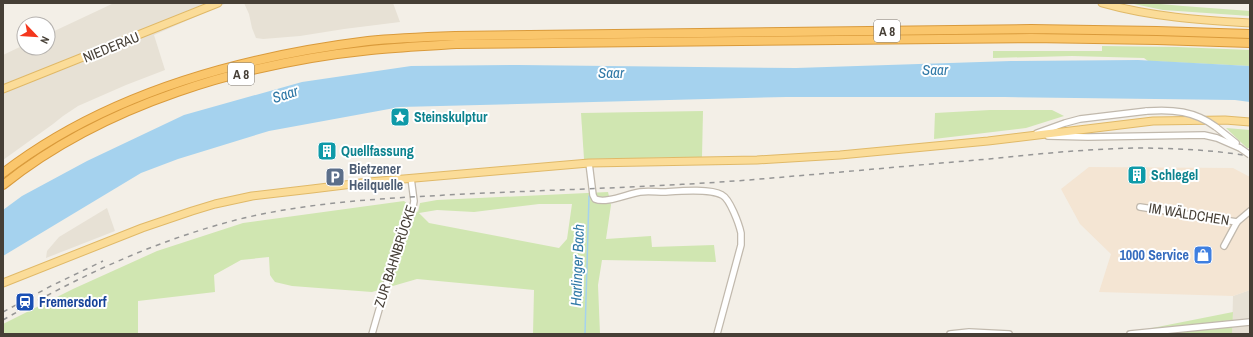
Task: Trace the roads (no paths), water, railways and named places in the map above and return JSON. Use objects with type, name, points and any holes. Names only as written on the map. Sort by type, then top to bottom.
[{"type":"highway","name":"A 8","points":[[3,173],[49,142],[96,115],[145,94],[195,77],[286,54],[369,41],[428,37],[503,35],[1023,30],[1150,30],[1250,34]]},
{"type":"highway","name":"A 8","points":[[3,185],[53,149],[100,123],[148,103],[229,77],[288,63],[370,50],[407,47],[503,44],[1023,38],[1250,43]]},
{"type":"main road","name":"NIEDERAU","points":[[3,89],[218,3]]},
{"type":"main road","points":[[1102,3],[1126,10],[1158,16],[1250,23]]},
{"type":"main road","points":[[3,283],[165,220],[215,204],[275,193],[369,182],[589,163],[790,159],[906,150],[1153,121],[1211,120],[1250,122]]},
{"type":"street","points":[[1029,136],[1072,121],[1164,110],[1184,112],[1205,119],[1216,126],[1250,155]]},
{"type":"street","points":[[1029,136],[1088,137],[1204,135],[1217,138],[1240,148]]},
{"type":"street","points":[[589,163],[593,195],[595,199],[599,201],[641,192],[703,191],[715,192],[723,195],[729,202],[741,233],[741,245],[717,334]]},
{"type":"street","name":"ZUR BAHNBRÜCKE","points":[[372,334],[393,261],[412,212],[414,201],[411,178]]},
{"type":"street","name":"IM WÄLDCHEN","points":[[1140,207],[1237,222]]},
{"type":"street","name":"IM WÄLDCHEN","points":[[1224,246],[1237,222],[1250,211]]},
{"type":"street","points":[[1130,334],[1250,322]]},
{"type":"street","points":[[950,334],[969,332],[1008,334]]},
{"type":"water","name":"Saar","points":[[1138,60],[1250,66],[1250,102],[1235,100],[1005,97],[786,97],[400,107],[269,131],[178,159],[141,173],[3,256],[3,210],[22,196],[87,161],[184,115],[302,82],[411,66],[519,65],[796,68],[1011,61]]},
{"type":"waterway","name":"Harlinger Bach","points":[[585,334],[589,196]]},
{"type":"railway","points":[[3,320],[61,288],[120,260],[150,248],[244,218],[271,212],[327,204],[410,197],[734,181],[1098,149],[1179,149],[1250,156]]},
{"type":"railway","points":[[3,312],[51,286],[103,261]]},
{"type":"place","name":"Steinskulptur","points":[[400,117]]},
{"type":"place","name":"Quellfassung","points":[[327,151]]},
{"type":"place","name":"Schlegel","points":[[1137,175]]},
{"type":"place","name":"Bietzener Heilquelle","points":[[335,177]]},
{"type":"place","name":"1000 Service","points":[[1203,255]]},
{"type":"place","name":"Fremersdorf","points":[[25,302]]}]
